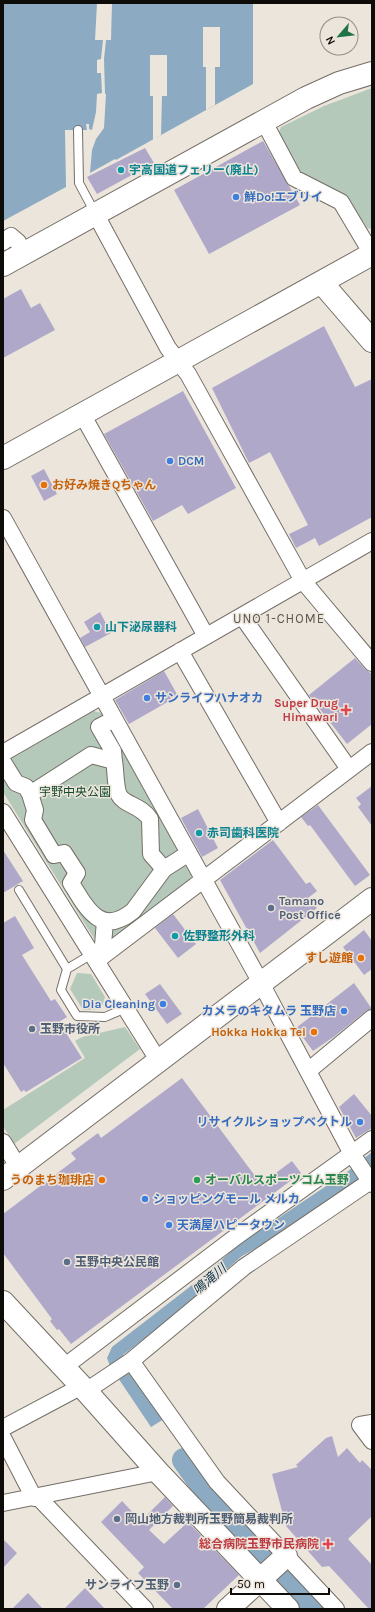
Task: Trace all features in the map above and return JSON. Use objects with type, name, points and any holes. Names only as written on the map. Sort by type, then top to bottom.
[{"type":"street","points":[[3,264],[263,120],[339,83],[372,73]]},
{"type":"street","points":[[3,458],[372,254],[341,202],[294,178],[263,120]]},
{"type":"street","points":[[95,213],[168,348],[188,374],[303,581],[372,663]]},
{"type":"street","points":[[3,242],[11,236],[18,242],[23,252]]},
{"type":"street","points":[[322,283],[372,341]]},
{"type":"street","points":[[82,414],[206,636]]},
{"type":"street","points":[[3,518],[365,1173]]},
{"type":"street","points":[[3,753],[372,541]]},
{"type":"street","points":[[242,616],[350,769]]},
{"type":"street","points":[[180,651],[279,823]]},
{"type":"street","points":[[114,719],[99,727],[113,751],[117,773],[118,793],[123,801],[137,806],[150,819],[151,854],[164,869]]},
{"type":"street","points":[[97,957],[203,880],[372,752]]},
{"type":"street","points":[[30,794],[92,755],[114,761]]},
{"type":"street","points":[[3,762],[16,783],[26,787],[30,794],[35,810],[33,820],[54,855],[64,853],[77,873],[71,882],[87,908],[93,915],[105,921],[120,920],[134,911],[164,869],[188,853]]},
{"type":"street","points":[[3,812],[97,957],[158,1060]]},
{"type":"street","points":[[3,1142],[11,1173],[372,899]]},
{"type":"street","points":[[97,957],[105,921]]},
{"type":"street","points":[[308,1071],[372,1018]]},
{"type":"street","points":[[3,1428],[113,1373],[130,1362],[244,1267],[365,1173],[372,1138]]},
{"type":"street","points":[[64,1367],[233,1239],[365,1173]]},
{"type":"street","points":[[3,1302],[84,1388],[158,1472],[274,1567],[336,1609]]},
{"type":"street","points":[[130,1362],[217,1482],[274,1567],[288,1609]]},
{"type":"street","points":[[372,1423],[360,1425],[372,1441]]},
{"type":"street","points":[[3,1438],[36,1498],[145,1609]]},
{"type":"street","points":[[3,1503],[36,1498],[158,1472]]},
{"type":"street","points":[[228,1609],[274,1567]]},
{"type":"lane","points":[[78,130],[79,183],[95,213]]},
{"type":"lane","points":[[19,890],[67,969],[61,990],[77,1016],[105,1017],[126,1008]]},
{"type":"lane","points":[[67,969],[97,957]]},
{"type":"green space","points":[[372,88],[372,229],[367,228],[363,221],[359,222],[297,173],[278,134],[281,127],[324,106]]},
{"type":"green space","name":"宇野中央公園","points":[[91,710],[101,713],[192,876],[188,882],[112,941],[95,940],[3,792],[3,762]]},
{"type":"green space","points":[[77,973],[91,974],[105,997],[101,1009],[83,1010],[70,989]]},
{"type":"green space","points":[[125,1027],[140,1049],[14,1144],[3,1126],[3,1110],[85,1058],[75,1041],[82,1037]]},
{"type":"water","points":[[3,3],[97,3],[95,40],[103,40],[101,59],[97,60],[97,73],[101,73],[102,93],[97,94],[96,112],[92,130],[89,129],[89,124],[86,124],[87,130],[65,130],[66,187],[3,221]]},
{"type":"water","points":[[112,3],[256,3],[253,4],[253,84],[90,173],[92,150],[96,139],[104,128],[106,94],[104,59],[106,40],[111,40]]},
{"type":"water","points":[[372,1152],[372,1172],[274,1238],[242,1256],[167,1321],[123,1355],[164,1419],[151,1427],[110,1366],[107,1358],[112,1347],[205,1275],[237,1246],[347,1172]]},
{"type":"pier","points":[[203,27],[220,27],[220,67],[215,67],[215,105],[206,110],[206,67],[203,67]]},
{"type":"pier","points":[[150,55],[167,55],[167,96],[162,96],[161,135],[153,140],[153,96],[150,96]]},
{"type":"building","points":[[263,141],[300,205],[209,254],[174,190]]},
{"type":"building","name":"宇高国道フェリー(廃止)","points":[[145,148],[154,163],[97,194],[87,177]]},
{"type":"building","points":[[21,289],[31,308],[40,303],[55,330],[3,358],[3,299]]},
{"type":"building","points":[[324,326],[355,387],[372,379],[372,517],[319,546],[315,538],[296,548],[289,534],[308,525],[270,452],[249,463],[212,388]]},
{"type":"building","name":"DCM","points":[[183,391],[236,488],[188,514],[182,505],[153,521],[104,434]]},
{"type":"building","name":"お好み焼きQちゃん","points":[[44,469],[57,494],[44,501],[31,476]]},
{"type":"building","name":"山下泌尿器科","points":[[100,612],[111,633],[85,647],[80,638],[90,632],[84,622]]},
{"type":"building","name":"Super Drug Himawari","points":[[355,658],[372,674],[372,724],[347,744],[309,695]]},
{"type":"building","name":"サンライフハナオカ","points":[[164,671],[178,696],[129,724],[115,700]]},
{"type":"building","points":[[372,786],[372,826],[358,807],[361,804],[356,798]]},
{"type":"building","points":[[318,805],[370,875],[355,886],[310,825],[308,826],[301,817]]},
{"type":"building","name":"赤司歯科医院","points":[[198,809],[218,848],[202,857],[181,818]]},
{"type":"building","points":[[273,840],[306,884],[310,882],[317,891],[308,898],[317,908],[260,953],[220,880]]},
{"type":"building","points":[[3,850],[23,881],[3,893]]},
{"type":"building","name":"佐野整形外科","points":[[173,914],[196,944],[178,958],[155,928]]},
{"type":"building","name":"玉野市役所","points":[[15,916],[34,948],[22,955],[51,1001],[55,999],[67,1017],[59,1022],[82,1058],[26,1092],[24,1090],[21,1092],[3,1063],[3,923]]},
{"type":"building","name":"すし遊館","points":[[364,930],[372,941],[372,969],[364,975],[343,947]]},
{"type":"building","name":"カメラのキタムラ 玉野店","points":[[354,983],[372,1009],[366,1011],[335,1036],[313,1051],[296,1028]]},
{"type":"building","name":"Dia Cleaning","points":[[160,984],[182,1014],[167,1024],[145,994]]},
{"type":"building","name":"ショッピングモール メルカ","points":[[182,1078],[261,1184],[292,1161],[301,1173],[71,1344],[59,1329],[57,1330],[50,1321],[52,1319],[3,1253],[3,1214],[76,1159],[71,1153],[98,1133],[101,1138]]},
{"type":"building","name":"リサイクルショップベクトル","points":[[354,1094],[372,1116],[372,1128],[356,1138],[339,1107]]},
{"type":"building","points":[[332,1436],[338,1457],[347,1448],[360,1463],[362,1460],[372,1470],[372,1516],[348,1539],[372,1565],[372,1609],[369,1609],[329,1566],[322,1567],[286,1526],[272,1474],[298,1467],[296,1465],[326,1438]]},
{"type":"building","points":[[165,1497],[173,1506],[149,1530],[164,1544],[188,1522],[239,1575],[203,1609],[173,1609],[138,1573],[144,1567],[101,1522],[122,1501],[141,1521]]},
{"type":"building","points":[[3,1539],[17,1553],[3,1568]]},
{"type":"building","points":[[85,1588],[105,1609],[64,1609]]},
{"type":"building","points":[[28,1593],[43,1609],[12,1609]]},
{"type":"waterway","name":"鳴滝川","points":[[184,1460],[204,1488],[314,1609]]},
{"type":"place","name":"宇高国道フェリー(廃止)","points":[[121,170]]},
{"type":"place","name":"鮮Do!エブリイ","points":[[236,197]]},
{"type":"place","name":"DCM","points":[[170,461]]},
{"type":"place","name":"お好み焼きQちゃん","points":[[44,485]]},
{"type":"place","name":"山下泌尿器科","points":[[97,627]]},
{"type":"place","name":"サンライフハナオカ","points":[[147,698]]},
{"type":"place","name":"Super Drug Himawari","points":[[346,710]]},
{"type":"place","name":"赤司歯科医院","points":[[199,833]]},
{"type":"place","name":"Tamano Post Office","points":[[271,908]]},
{"type":"place","name":"佐野整形外科","points":[[175,936]]},
{"type":"place","name":"すし遊館","points":[[361,958]]},
{"type":"place","name":"Dia Cleaning","points":[[163,1004]]},
{"type":"place","name":"カメラのキタムラ 玉野店","points":[[344,1011]]},
{"type":"place","name":"玉野市役所","points":[[32,1029]]},
{"type":"place","name":"Hokka Hokka Tei","points":[[314,1032]]},
{"type":"place","name":"リサイクルショップベクトル","points":[[360,1122]]},
{"type":"place","name":"うのまち珈琲店","points":[[102,1180]]},
{"type":"place","name":"オーバルスポーツコム玉野","points":[[197,1180]]},
{"type":"place","name":"ショッピングモール メルカ","points":[[145,1199]]},
{"type":"place","name":"天満屋ハピータウン","points":[[169,1225]]},
{"type":"place","name":"玉野中央公民館","points":[[67,1262]]},
{"type":"place","name":"岡山地方裁判所玉野簡易裁判所","points":[[117,1519]]},
{"type":"place","name":"総合病院玉野市民病院","points":[[328,1544]]},
{"type":"place","name":"サンライフ玉野","points":[[177,1585]]},
{"type":"district","name":"UNO 1-CHOME","points":[[279,618]]}]
